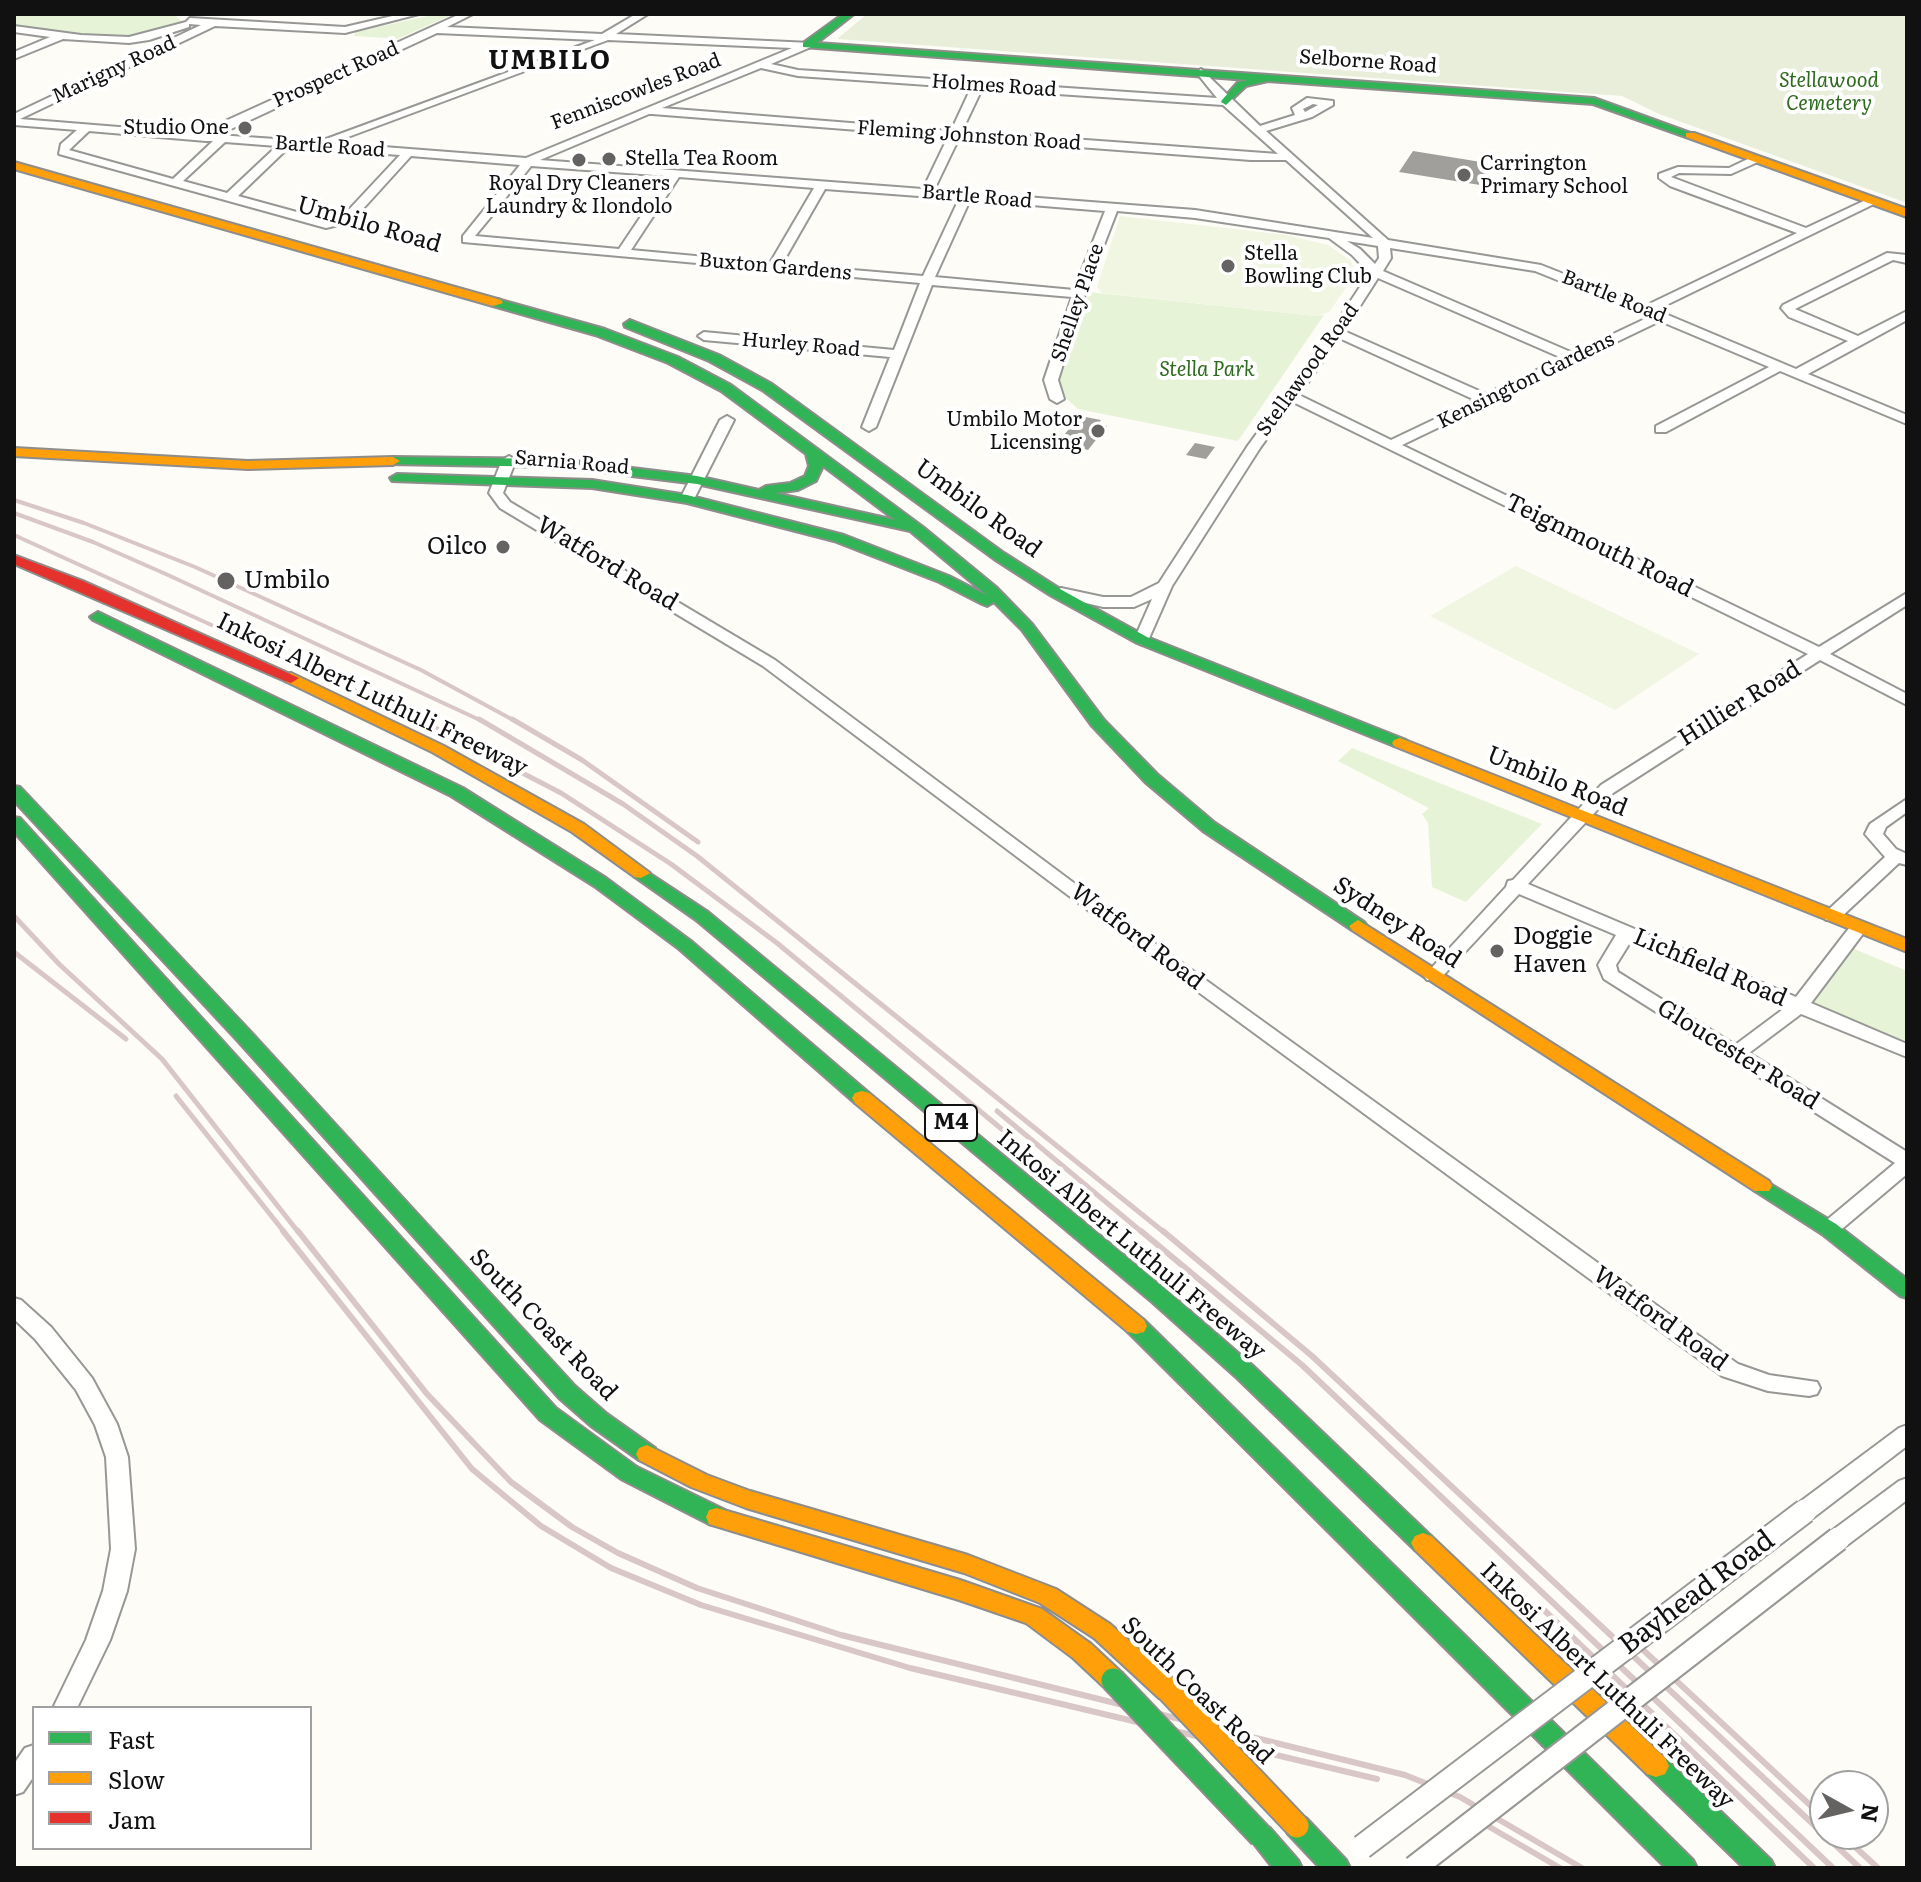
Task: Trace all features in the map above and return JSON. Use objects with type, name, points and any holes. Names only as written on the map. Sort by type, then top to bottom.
[{"type":"main road","name":"Fenniscowles Road","points":[[807,45],[849,14]]},
{"type":"main road","name":"Selborne Road","points":[[807,45],[1599,102],[1907,213]]},
{"type":"main road","points":[[1226,102],[1242,84],[1275,77]]},
{"type":"main road","name":"Umbilo Road","points":[[14,151],[605,316],[714,358],[767,387],[999,556],[1055,592],[1142,640],[1907,946]]},
{"type":"main road","name":"Umbilo Road","points":[[14,165],[624,340],[694,370],[726,388],[918,530]]},
{"type":"main road","points":[[742,491],[784,489],[808,481],[815,470],[812,451]]},
{"type":"main road","name":"Sarnia Road","points":[[14,452],[272,466],[509,460],[600,466],[697,480],[918,530],[999,556]]},
{"type":"main road","name":"Sarnia Road","points":[[88,458],[127,466],[275,478],[500,479],[592,484],[687,499],[817,531],[886,555],[963,587],[1027,627]]},
{"type":"main road","name":"Sydney Road","points":[[918,530],[991,590],[1027,627],[1098,723],[1183,807],[1433,976],[1829,1229],[1905,1289]]},
{"type":"main road","name":"Inkosi Albert Luthuli Freeway","points":[[14,559],[78,584],[301,683],[438,749],[578,828],[702,916],[1159,1296],[1245,1372],[1762,1868]]},
{"type":"main road","name":"Inkosi Albert Luthuli Freeway","points":[[79,609],[382,753],[457,792],[555,852],[685,945],[845,1084],[1133,1323],[1684,1868]]},
{"type":"main road","name":"South Coast Road","points":[[14,791],[264,1059],[567,1392],[599,1420],[638,1449],[722,1490],[793,1515],[998,1575],[1048,1596],[1102,1631],[1168,1690],[1335,1868]]},
{"type":"main road","points":[[14,822],[548,1414],[583,1442],[691,1506],[738,1525],[960,1590],[1034,1616],[1082,1651],[1113,1680],[1289,1868]]},
{"type":"street","points":[[14,29],[61,36],[137,40],[170,31],[188,18],[213,23],[345,30],[414,14]]},
{"type":"street","name":"Prospect Road","points":[[206,138],[225,125],[468,14]]},
{"type":"street","points":[[317,145],[607,37],[643,14]]},
{"type":"street","name":"Marigny Road","points":[[14,120],[213,23]]},
{"type":"street","points":[[437,30],[807,45]]},
{"type":"street","points":[[14,56],[61,36]]},
{"type":"street","name":"Fenniscowles Road","points":[[470,241],[467,235],[528,162],[568,141],[807,45]]},
{"type":"street","name":"Holmes Road","points":[[762,65],[798,73],[1226,102]]},
{"type":"street","points":[[1201,72],[1226,102],[1384,243]]},
{"type":"street","points":[[927,193],[978,85]]},
{"type":"street","name":"Fleming Johnston Road","points":[[650,110],[1251,157],[1288,157]]},
{"type":"street","points":[[1258,130],[1301,116]]},
{"type":"street","name":"Bartle Road","points":[[14,120],[206,138],[1212,216],[1384,243],[1537,268],[1654,313],[1900,417]]},
{"type":"street","points":[[225,125],[224,134],[237,140]]},
{"type":"street","points":[[86,128],[65,146],[63,152],[317,222],[340,223],[350,217],[409,152]]},
{"type":"street","points":[[174,184],[222,139]]},
{"type":"street","points":[[228,199],[286,143]]},
{"type":"street","points":[[1756,159],[1731,171],[1672,171],[1663,176],[1674,184],[1808,233]]},
{"type":"street","points":[[622,254],[676,173]]},
{"type":"street","points":[[774,267],[821,185]]},
{"type":"street","points":[[869,427],[928,280],[966,196]]},
{"type":"street","name":"Kensington Gardens","points":[[1391,445],[1574,358],[1654,313],[1872,201]]},
{"type":"street","points":[[494,203],[553,208],[566,204]]},
{"type":"street","name":"Shelley Place","points":[[1057,399],[1051,380],[1112,208]]},
{"type":"street","points":[[1326,234],[1356,252],[1376,273],[1574,358]]},
{"type":"street","name":"Buxton Gardens","points":[[470,241],[1079,294]]},
{"type":"street","name":"Stellawood Road","points":[[1142,640],[1165,586],[1289,395],[1337,332],[1376,273],[1385,258],[1384,243]]},
{"type":"street","points":[[1859,341],[1793,314],[1787,308],[1889,256],[1907,259]]},
{"type":"street","points":[[1797,374],[1907,315]]},
{"type":"street","points":[[1337,332],[1487,400]]},
{"type":"street","name":"Hurley Road","points":[[704,336],[898,354]]},
{"type":"street","points":[[1661,429],[1780,366]]},
{"type":"street","name":"Teignmouth Road","points":[[1289,395],[1791,639],[1907,700]]},
{"type":"street","points":[[1900,417],[1907,406]]},
{"type":"street","points":[[687,499],[727,420]]},
{"type":"street","points":[[500,479],[509,460]]},
{"type":"street","name":"Watford Road","points":[[500,479],[496,493],[505,505],[769,663],[1147,946],[1730,1370],[1768,1383],[1809,1388]]},
{"type":"street","points":[[1055,592],[1117,603],[1134,602],[1165,586]]},
{"type":"street","name":"Hillier Road","points":[[1433,976],[1514,885],[1616,782],[1907,598]]},
{"type":"street","points":[[1832,916],[1901,859],[1881,845],[1875,829],[1907,804]]},
{"type":"street","name":"Lichfield Road","points":[[1514,885],[1907,1051]]},
{"type":"street","points":[[1736,1054],[1799,1006],[1859,927]]},
{"type":"street","name":"Gloucester Road","points":[[1627,932],[1607,965],[1610,975],[1907,1162]]},
{"type":"street","points":[[1829,1229],[1907,1162]]},
{"type":"street","points":[[14,1306],[43,1333],[84,1384],[106,1424],[117,1457],[123,1549],[115,1591],[93,1652],[66,1706]]},
{"type":"street","name":"Bayhead Road","points":[[1335,1868],[1907,1434]]},
{"type":"street","name":"Bayhead Road","points":[[1414,1868],[1907,1487]]},
{"type":"street","points":[[14,1784],[32,1759]]},
{"type":"green space","points":[[14,14],[166,14],[176,16],[181,21],[136,36],[93,36],[14,27]]},
{"type":"green space","points":[[437,14],[449,16],[391,42],[386,38],[354,36],[355,32]]},
{"type":"green space","name":"Stellawood Cemetery","points":[[867,14],[1907,14],[1907,203],[1659,114],[1622,96],[837,39]]},
{"type":"green space","name":"Stella Bowling Club","points":[[1120,216],[1286,235],[1328,245],[1351,261],[1355,275],[1329,312],[1316,316],[1102,293],[1097,287]]},
{"type":"green space","name":"Stella Park","points":[[1089,292],[1324,315],[1238,441],[1078,409],[1058,391],[1055,381]]},
{"type":"green space","points":[[1516,566],[1699,654],[1615,710],[1430,616]]},
{"type":"green space","points":[[1352,748],[1542,824],[1466,902],[1432,887],[1428,823],[1422,814],[1429,808],[1338,761]]},
{"type":"green space","points":[[1852,948],[1907,971],[1907,1044],[1808,1003]]},
{"type":"building","name":"Carrington Primary School","points":[[1413,151],[1481,162],[1493,167],[1480,185],[1399,172]]},
{"type":"building","points":[[1080,416],[1101,420],[1098,424],[1107,426],[1088,450],[1058,442]]},
{"type":"building","points":[[1195,443],[1215,447],[1206,459],[1186,455]]},
{"type":"railway","points":[[14,500],[84,523],[195,567],[421,670],[515,721]]},
{"type":"railway","points":[[14,513],[93,542],[168,575],[482,721]]},
{"type":"railway","points":[[14,535],[421,720]]},
{"type":"railway","points":[[479,719],[623,804],[697,856],[1165,1233]]},
{"type":"railway","points":[[512,719],[582,760],[698,842]]},
{"type":"railway","points":[[421,720],[561,793],[671,864],[777,943],[1004,1131]]},
{"type":"railway","points":[[14,916],[59,964],[162,1059],[299,1233]]},
{"type":"railway","points":[[14,952],[126,1039]]},
{"type":"railway","points":[[176,1096],[285,1233]]},
{"type":"railway","points":[[997,1111],[1143,1233]]},
{"type":"railway","points":[[283,1231],[472,1469],[541,1526],[611,1568],[701,1605],[910,1668],[1377,1779]]},
{"type":"railway","points":[[298,1231],[427,1394],[511,1482],[572,1527],[618,1553],[697,1588],[841,1635],[1405,1775],[1460,1797],[1582,1868]]},
{"type":"railway","points":[[1141,1231],[1302,1365],[1833,1868]]},
{"type":"railway","points":[[1163,1231],[1312,1356],[1860,1868]]},
{"type":"railway","points":[[1545,1611],[1814,1868]]},
{"type":"railway","points":[[1640,1647],[1809,1804]]},
{"type":"railway","points":[[1481,1822],[1560,1868]]},
{"type":"railway","points":[[1858,1850],[1878,1868]]},
{"type":"traffic: fast","points":[[807,45],[849,14]]},
{"type":"traffic: fast","points":[[807,45],[1594,101],[1690,135]]},
{"type":"traffic: fast","points":[[1226,102],[1242,84],[1264,79]]},
{"type":"traffic: fast","points":[[497,303],[600,332],[673,360],[726,388],[918,530],[991,590],[1027,627],[1098,723],[1151,778],[1209,827],[1358,926]]},
{"type":"traffic: fast","points":[[630,324],[714,358],[767,387],[999,556],[1055,592],[1142,640],[1400,743]]},
{"type":"traffic: fast","points":[[766,490],[793,487],[811,478],[816,466],[812,451]]},
{"type":"traffic: fast","points":[[393,461],[559,463],[697,480],[907,527]]},
{"type":"traffic: fast","points":[[397,478],[592,484],[687,499],[839,538],[944,579],[987,601]]},
{"type":"traffic: fast","points":[[98,617],[457,792],[600,882],[685,945],[862,1098]]},
{"type":"traffic: fast","points":[[14,791],[243,1035],[567,1392],[599,1420],[647,1454]]},
{"type":"traffic: fast","points":[[14,822],[548,1414],[629,1473],[717,1517]]},
{"type":"traffic: fast","points":[[641,873],[702,916],[1159,1296],[1245,1372],[1423,1543]]},
{"type":"traffic: fast","points":[[1762,1186],[1829,1229],[1907,1290]]},
{"type":"traffic: fast","points":[[1136,1326],[1684,1868]]},
{"type":"traffic: fast","points":[[1113,1680],[1261,1836]]},
{"type":"traffic: fast","points":[[1656,1766],[1762,1868]]},
{"type":"traffic: fast","points":[[1297,1826],[1337,1868]]},
{"type":"traffic: fast","points":[[1261,1836],[1289,1868]]},
{"type":"traffic: slow","points":[[1690,135],[1907,213]]},
{"type":"traffic: slow","points":[[14,165],[497,303]]},
{"type":"traffic: slow","points":[[14,452],[248,465],[393,461]]},
{"type":"traffic: slow","points":[[291,678],[438,749],[578,828],[641,873]]},
{"type":"traffic: slow","points":[[1400,743],[1907,946]]},
{"type":"traffic: slow","points":[[1358,926],[1762,1186]]},
{"type":"traffic: slow","points":[[862,1098],[1136,1326]]},
{"type":"traffic: slow","points":[[647,1454],[699,1481],[746,1499],[968,1565],[1048,1596],[1102,1631],[1168,1690]]},
{"type":"traffic: slow","points":[[717,1517],[960,1590],[1034,1616],[1082,1651],[1113,1680]]},
{"type":"traffic: slow","points":[[1423,1543],[1656,1766]]},
{"type":"traffic: slow","points":[[1168,1690],[1297,1826]]},
{"type":"traffic: jam","points":[[14,559],[291,678]]},
{"type":"place","name":"Studio One","points":[[245,128]]},
{"type":"place","name":"Stella Tea Room","points":[[609,159]]},
{"type":"place","name":"Royal Dry Cleaners Laundry & Ilondolo","points":[[579,160]]},
{"type":"place","name":"Carrington Primary School","points":[[1464,175]]},
{"type":"place","name":"Stella Bowling Club","points":[[1228,266]]},
{"type":"place","name":"Umbilo Motor Licensing","points":[[1098,431]]},
{"type":"place","name":"Oilco","points":[[503,547]]},
{"type":"place","name":"Umbilo","points":[[226,581]]},
{"type":"place","name":"Doggie Haven","points":[[1497,951]]},
{"type":"district","name":"UMBILO","points":[[550,61]]}]
